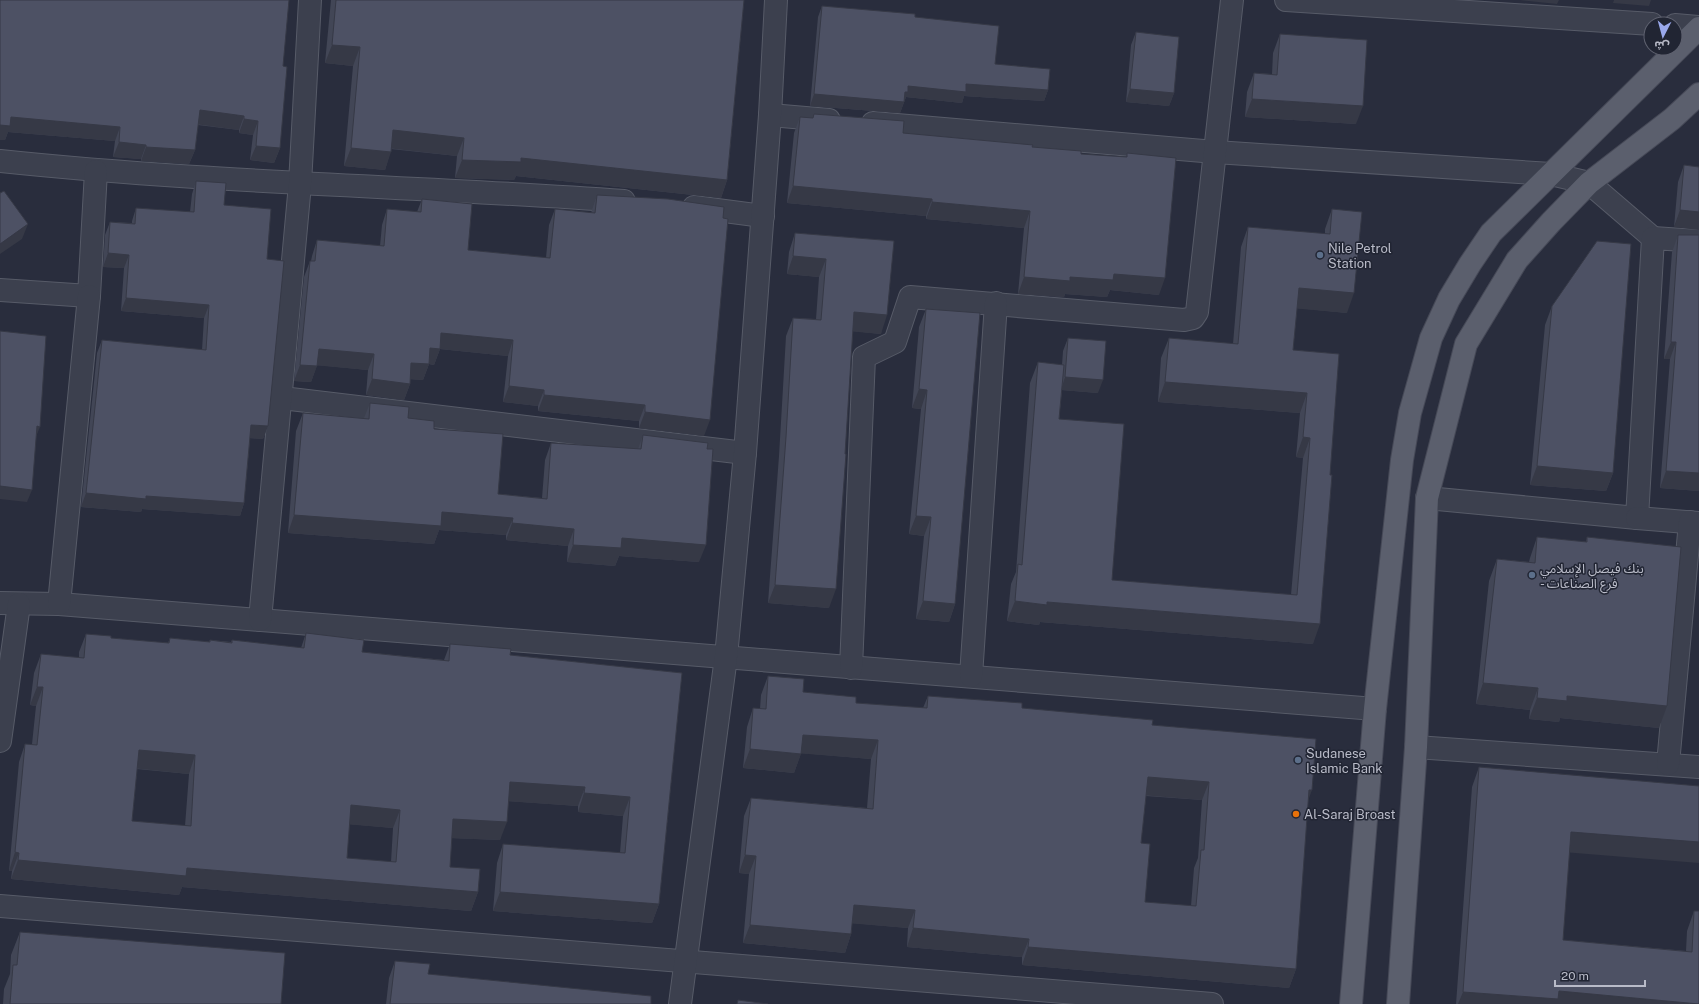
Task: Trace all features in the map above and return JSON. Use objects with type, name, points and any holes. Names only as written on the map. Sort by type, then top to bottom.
[{"type":"main road","points":[[1351,1004],[1375,709],[1402,460],[1410,413],[1431,338],[1449,299],[1491,233],[1699,28]]},
{"type":"main road","points":[[1398,1004],[1416,747],[1427,498],[1466,344],[1517,260],[1589,183],[1672,119],[1699,94]]},
{"type":"street","points":[[260,620],[282,398],[300,184],[310,0]]},
{"type":"street","points":[[680,1004],[726,657],[745,453],[770,115],[776,0]]},
{"type":"street","points":[[851,668],[864,357],[895,342],[910,297],[996,303],[1184,320],[1193,318],[1197,312],[1232,0]]},
{"type":"street","points":[[1286,0],[1643,23]]},
{"type":"street","points":[[1683,27],[1699,28]]},
{"type":"street","points":[[770,115],[1215,152],[1551,174],[1589,183],[1653,238],[1699,241]]},
{"type":"street","points":[[0,162],[96,171],[300,184],[504,192],[647,202]]},
{"type":"street","points":[[59,604],[88,296],[96,171]]},
{"type":"street","points":[[670,204],[763,216]]},
{"type":"street","points":[[1636,518],[1653,238]]},
{"type":"street","points":[[0,290],[88,296]]},
{"type":"street","points":[[970,676],[996,303]]},
{"type":"street","points":[[282,398],[745,453]]},
{"type":"street","points":[[1427,498],[1636,518],[1694,522],[1668,764]]},
{"type":"street","points":[[0,741],[9,603],[59,604],[1375,709]]},
{"type":"street","points":[[1416,747],[1699,767]]},
{"type":"street","points":[[0,906],[1175,1003],[1212,1004]]},
{"type":"building","points":[[0,0],[289,0],[283,66],[287,67],[280,148],[256,146],[258,121],[244,119],[244,116],[200,110],[195,150],[146,147],[146,145],[119,142],[120,127],[11,117],[10,126],[0,125]]},
{"type":"building","points":[[336,0],[744,0],[727,180],[521,158],[521,162],[462,160],[464,138],[393,130],[391,152],[351,148],[360,47],[332,45]]},
{"type":"building","points":[[822,6],[915,14],[915,17],[999,26],[995,64],[1050,69],[1048,90],[966,84],[966,92],[908,86],[908,92],[905,92],[904,102],[814,94]]},
{"type":"building","points":[[1136,32],[1179,37],[1174,93],[1130,89]]},
{"type":"building","points":[[1280,34],[1367,40],[1363,106],[1252,99],[1254,73],[1277,75]]},
{"type":"building","points":[[814,114],[904,121],[903,133],[1033,145],[1032,147],[1081,151],[1081,154],[1127,157],[1127,153],[1176,158],[1165,278],[1114,274],[1113,280],[1070,277],[1070,281],[1024,277],[1030,211],[932,202],[932,199],[793,186],[800,117],[813,118]]},
{"type":"building","points":[[1684,165],[1699,167],[1699,212],[1680,210]]},
{"type":"building","points":[[196,181],[226,183],[224,205],[271,209],[267,259],[284,261],[268,426],[251,425],[244,503],[146,496],[146,499],[86,493],[102,340],[206,350],[209,305],[126,298],[129,255],[108,253],[110,222],[135,224],[136,208],[194,212]]},
{"type":"building","points":[[4,191],[28,224],[0,244],[0,193]]},
{"type":"building","points":[[597,195],[668,199],[724,207],[723,218],[728,219],[710,420],[645,412],[645,405],[544,395],[544,390],[509,386],[513,340],[441,333],[440,349],[430,348],[429,364],[411,363],[410,384],[372,379],[374,354],[319,349],[317,366],[300,365],[310,261],[315,261],[317,240],[384,246],[387,209],[421,212],[422,199],[472,204],[468,250],[550,258],[555,209],[595,213]]},
{"type":"building","points":[[1332,209],[1362,212],[1354,293],[1299,288],[1293,350],[1339,354],[1330,475],[1332,475],[1320,624],[1047,602],[1047,605],[1015,601],[1018,564],[1022,565],[1038,362],[1064,365],[1059,419],[1124,424],[1112,580],[1297,595],[1310,438],[1303,437],[1307,393],[1165,382],[1169,338],[1238,344],[1248,227],[1330,234]]},
{"type":"building","points":[[795,233],[894,241],[887,315],[854,312],[846,454],[836,589],[775,585],[793,318],[821,320],[826,259],[793,256]]},
{"type":"building","points":[[1678,235],[1699,235],[1699,473],[1666,471],[1676,342],[1671,342]]},
{"type":"building","points":[[1597,241],[1631,244],[1613,473],[1537,466],[1552,306]]},
{"type":"building","points":[[926,309],[980,313],[955,604],[923,601],[931,517],[916,516],[927,390],[919,389]]},
{"type":"building","points":[[0,331],[46,336],[40,427],[37,426],[32,490],[0,486]]},
{"type":"building","points":[[1068,338],[1106,341],[1103,380],[1065,377]]},
{"type":"building","points":[[370,403],[409,407],[408,418],[434,421],[434,429],[503,434],[498,494],[547,499],[551,443],[641,449],[643,435],[708,443],[707,449],[713,449],[706,545],[622,538],[621,548],[573,545],[574,529],[512,523],[513,518],[442,512],[441,526],[294,515],[303,413],[369,419]]},
{"type":"building","points":[[1537,537],[1587,542],[1587,537],[1681,547],[1667,706],[1567,696],[1567,701],[1537,698],[1538,688],[1483,683],[1497,559],[1535,563]]},
{"type":"building","points":[[306,633],[364,640],[362,652],[449,661],[450,644],[511,649],[510,655],[682,673],[659,904],[500,892],[503,844],[625,853],[630,797],[584,793],[585,787],[510,782],[507,822],[453,819],[450,867],[480,869],[478,892],[187,868],[186,876],[18,860],[19,853],[15,852],[25,744],[37,745],[43,687],[37,687],[41,654],[84,658],[86,634],[111,636],[111,638],[169,643],[170,638],[210,642],[210,640],[232,643],[232,640],[304,648]],"holes":[[[139,750],[195,755],[191,826],[132,821]],[[351,805],[400,810],[396,862],[347,858]]]},
{"type":"building","points":[[768,676],[804,679],[803,692],[856,697],[856,703],[927,708],[928,696],[1022,703],[1022,708],[1153,720],[1152,725],[1316,739],[1312,790],[1309,790],[1296,969],[1028,947],[1029,939],[913,928],[915,910],[854,905],[851,934],[750,925],[756,856],[745,855],[751,798],[873,809],[878,740],[803,735],[801,754],[750,749],[753,708],[766,709]],"holes":[[[1148,777],[1209,782],[1204,850],[1201,850],[1196,906],[1145,902],[1150,844],[1141,843]]]},
{"type":"building","points":[[1479,767],[1699,786],[1699,842],[1571,832],[1563,940],[1692,952],[1694,911],[1699,911],[1699,1004],[1559,991],[1558,999],[1463,992]]},
{"type":"building","points":[[20,932],[285,953],[281,1004],[10,1004],[13,965],[17,965]]},
{"type":"building","points":[[395,961],[430,964],[428,974],[651,996],[651,1004],[390,1004]]},
{"type":"building","points":[[738,1000],[768,1004],[737,1004]]},
{"type":"place","name":"Nile Petrol Station","points":[[1320,255]]},
{"type":"place","name":"بنك فيصل الإسلامي - فرع الصناعات","points":[[1532,575]]},
{"type":"place","name":"Sudanese Islamic Bank","points":[[1298,760]]},
{"type":"place","name":"Al-Saraj Broast","points":[[1296,814]]}]
